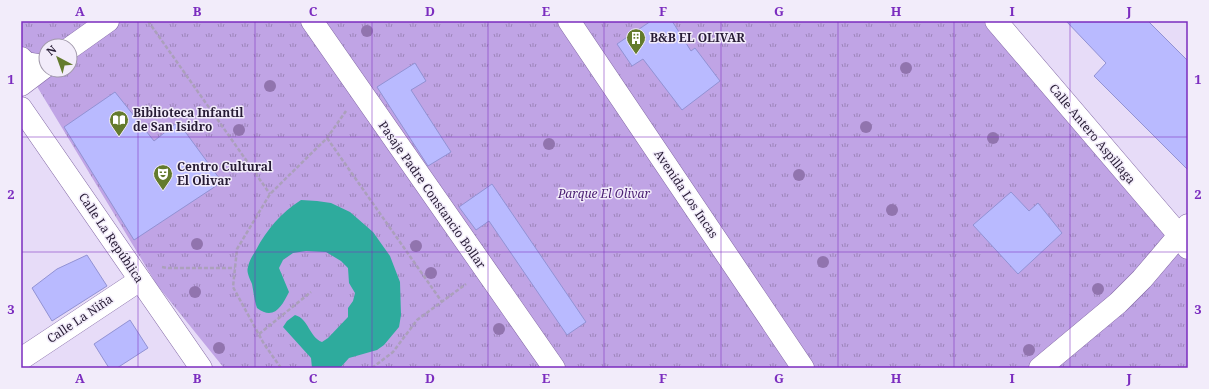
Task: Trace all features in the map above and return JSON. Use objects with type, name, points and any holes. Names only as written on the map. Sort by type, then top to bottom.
[{"type":"street","points":[[78,42],[108,21]]},
{"type":"street","name":"Pasaje Padre Constancio Bollar","points":[[312,21],[554,368]]},
{"type":"street","name":"Avenida Los Incas","points":[[569,21],[803,368]]},
{"type":"street","name":"Calle Antero Aspillaga","points":[[996,21],[1185,236]]},
{"type":"street","points":[[21,58],[26,63],[38,65]]},
{"type":"street","points":[[21,85],[38,72]]},
{"type":"street","name":"Calle La República","points":[[21,108],[201,368]]},
{"type":"street","points":[[1040,368],[1118,303],[1185,236]]},
{"type":"street","name":"Calle La Niña","points":[[21,359],[137,276]]},
{"type":"path","points":[[148,21],[270,194]]},
{"type":"path","points":[[281,368],[259,334],[233,287],[236,249],[270,194],[327,138],[361,92]]},
{"type":"path","points":[[327,138],[442,302]]},
{"type":"path","points":[[137,276],[152,264],[168,268],[235,268]]},
{"type":"path","points":[[372,368],[393,352],[417,320],[486,270]]},
{"type":"path","points":[[259,334],[311,292]]},
{"type":"green space","name":"Parque El Olivar","points":[[21,21],[992,21],[1140,188],[1188,262],[1188,368],[224,368],[157,285],[21,60]]},
{"type":"shaded area","points":[[301,200],[331,203],[350,212],[373,232],[390,256],[400,282],[401,315],[399,327],[384,345],[377,350],[349,358],[340,368],[312,368],[311,358],[283,327],[287,321],[295,315],[303,320],[318,340],[322,342],[328,338],[348,317],[348,308],[353,301],[355,293],[349,283],[348,268],[341,261],[326,252],[306,251],[293,253],[283,260],[279,268],[289,292],[277,310],[268,313],[257,308],[248,273],[250,260],[265,235],[281,216]]},
{"type":"building","points":[[651,21],[672,21],[691,51],[695,48],[720,81],[682,110],[643,59],[632,66],[617,44]]},
{"type":"building","points":[[1066,21],[1148,21],[1188,61],[1188,170],[1094,76],[1106,63]]},
{"type":"building","points":[[415,63],[426,81],[411,90],[451,152],[428,166],[377,87]]},
{"type":"building","points":[[115,92],[154,141],[178,122],[222,182],[134,240],[64,127]]},
{"type":"building","points":[[492,184],[586,322],[567,335],[489,221],[476,230],[459,207]]},
{"type":"building","points":[[1011,192],[1029,211],[1038,203],[1062,233],[1018,274],[973,225]]},
{"type":"building","points":[[87,255],[107,286],[52,321],[32,288],[57,269]]},
{"type":"building","points":[[130,320],[148,348],[117,368],[109,368],[94,344]]},
{"type":"place","name":"B&B EL OLIVAR","points":[[636,55]]},
{"type":"place","name":"Biblioteca Infantil de San Isidro","points":[[119,137]]},
{"type":"place","name":"Centro Cultural El Olivar","points":[[163,191]]}]
